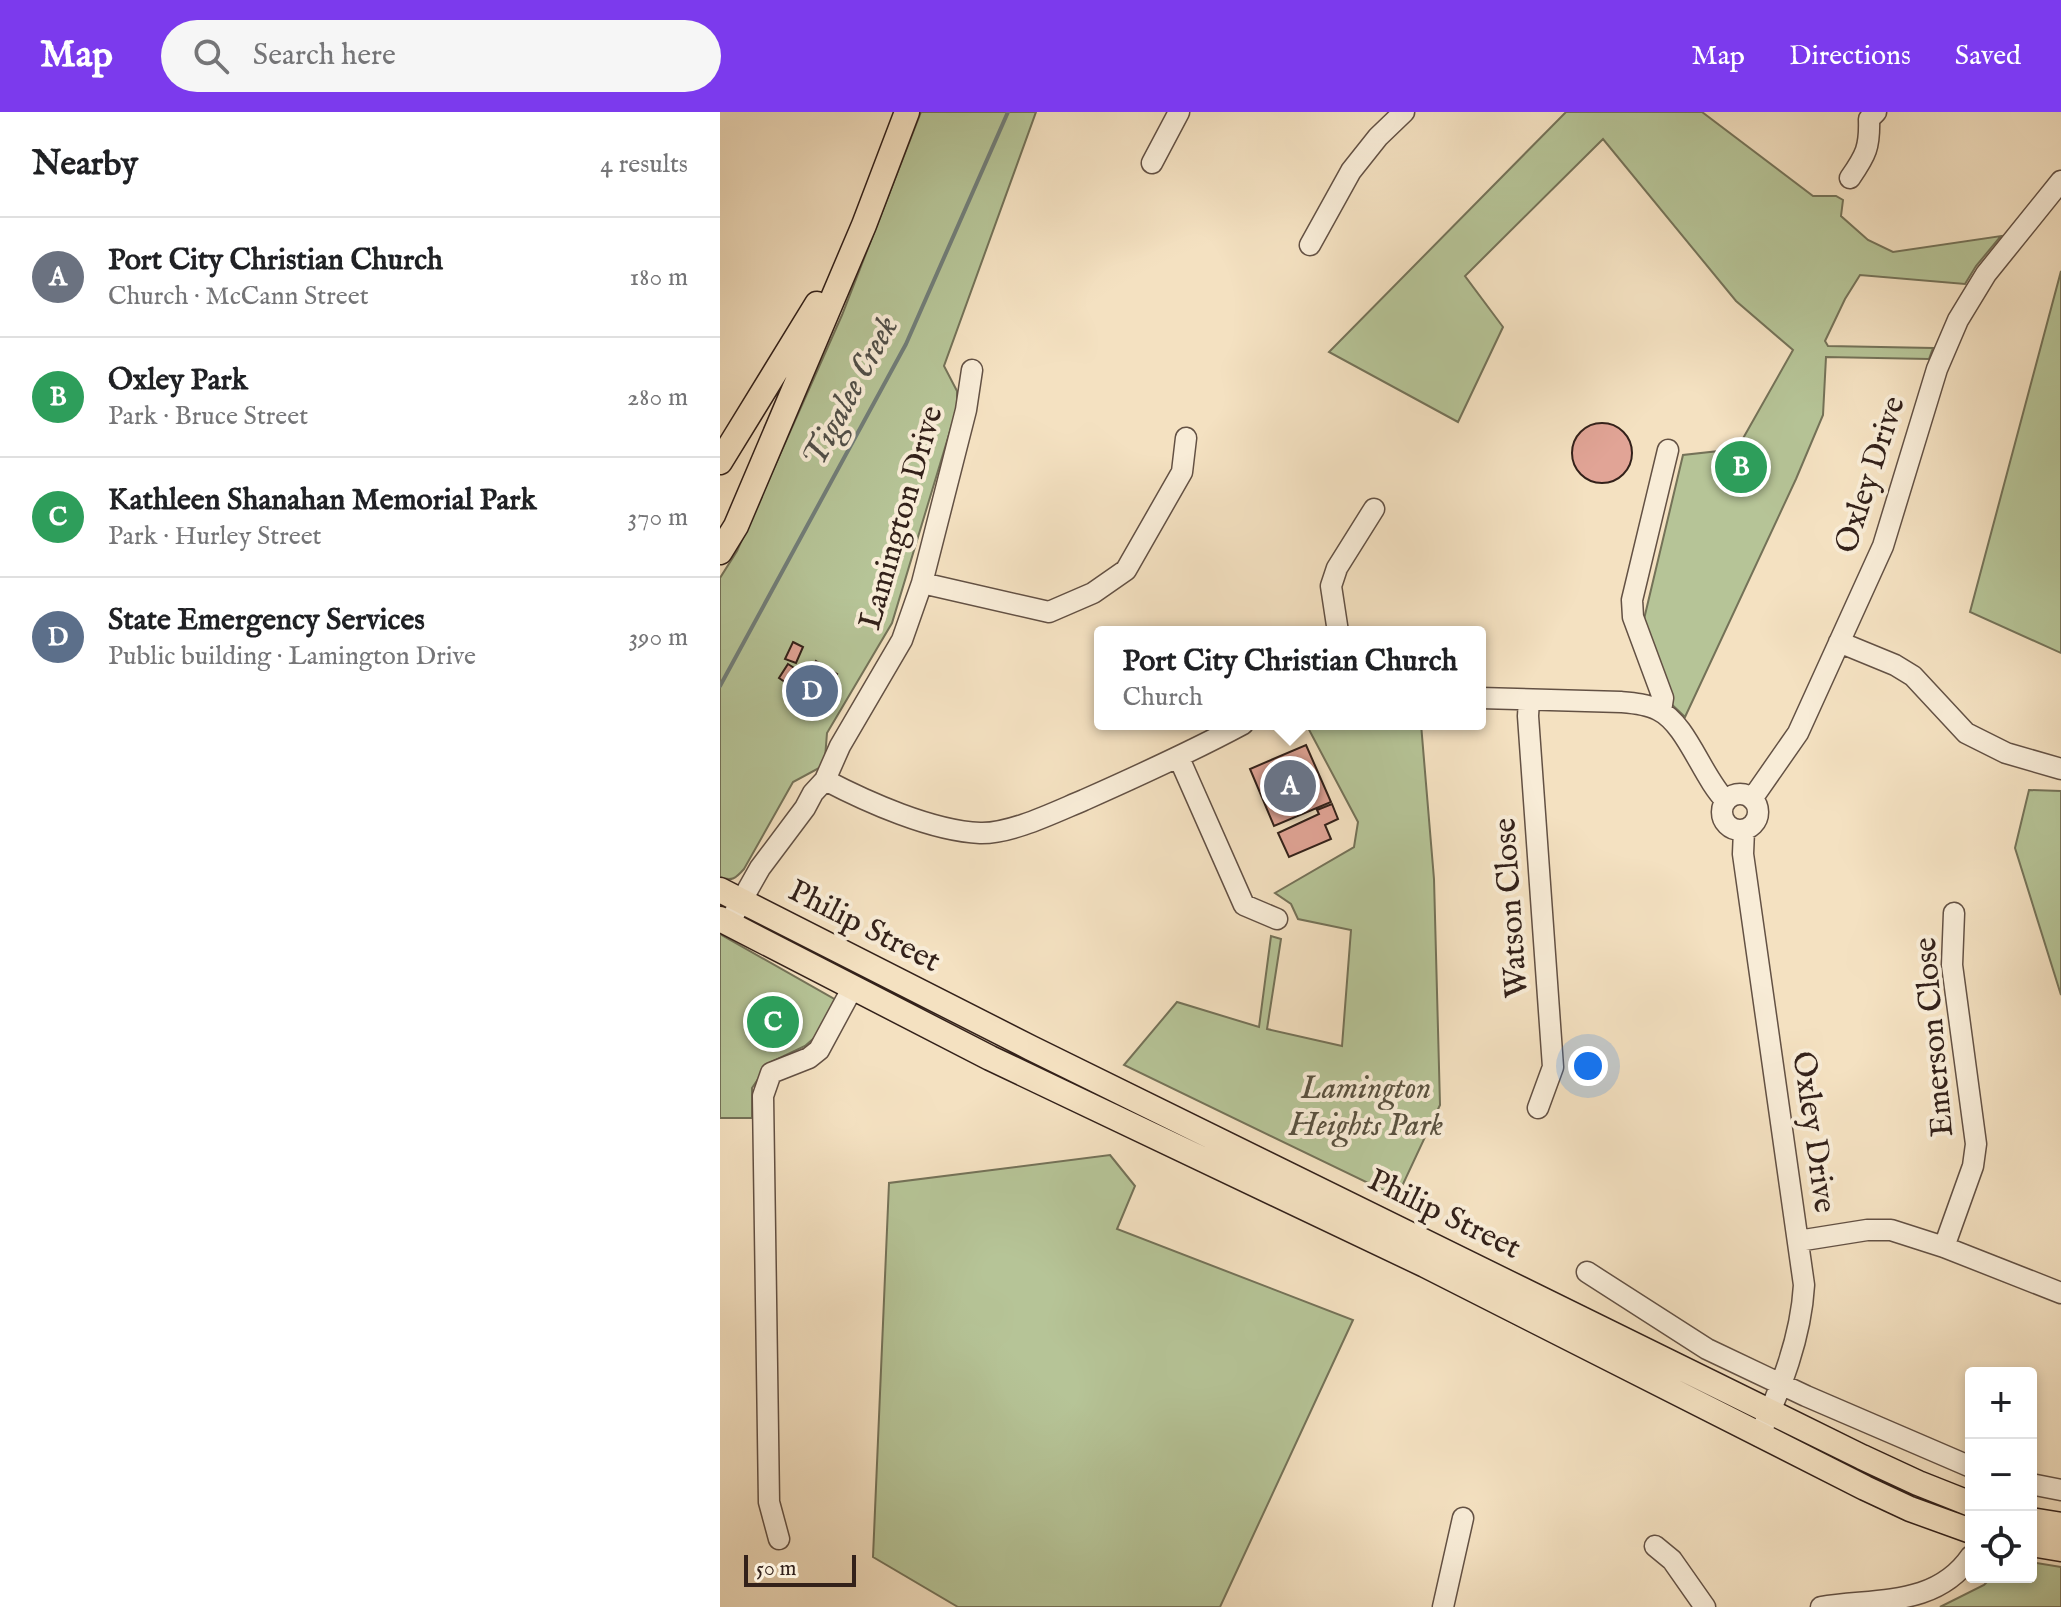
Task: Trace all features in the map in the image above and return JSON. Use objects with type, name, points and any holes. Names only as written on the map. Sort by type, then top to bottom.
[{"type":"main road","points":[[720,552],[736,526],[864,225],[907,112]]},
{"type":"main road","points":[[720,462],[864,225]]},
{"type":"main road","name":"Philip Street","points":[[730,895],[1031,1048],[1770,1411],[1918,1483],[1965,1502]]},
{"type":"main road","name":"Philip Street","points":[[725,921],[1102,1113],[1425,1265],[1759,1436],[1910,1509],[1965,1529]]},
{"type":"main road","points":[[2037,1521],[2061,1525]]},
{"type":"main road","points":[[2037,1545],[2061,1549]]},
{"type":"street","points":[[1152,163],[1179,112]]},
{"type":"street","points":[[1310,245],[1351,171],[1404,112]]},
{"type":"street","points":[[1850,178],[1870,144],[1871,113]]},
{"type":"street","name":"Oxley Drive","points":[[1752,799],[1798,733],[1883,546],[1947,344],[1986,274],[2061,181]]},
{"type":"street","name":"Lamington Drive","points":[[725,921],[730,895],[760,868],[825,780],[840,746],[902,640],[922,583],[966,410],[972,370]]},
{"type":"street","points":[[922,583],[1049,612],[1093,593],[1126,570],[1182,472],[1186,438]]},
{"type":"street","points":[[1661,711],[1663,698],[1633,617],[1632,600],[1668,450]]},
{"type":"street","points":[[1337,626],[1331,586],[1337,568],[1374,509]]},
{"type":"street","points":[[1839,642],[1895,665],[1913,676],[1966,733],[2006,753],[2061,769]]},
{"type":"street","points":[[1486,698],[1621,702],[1641,704],[1661,711],[1675,723],[1715,790],[1726,801]]},
{"type":"street","name":"Watson Close","points":[[1529,700],[1553,1067],[1538,1108]]},
{"type":"street","points":[[825,780],[944,829],[983,833],[1033,822],[1179,758],[1232,730]]},
{"type":"street","points":[[1179,758],[1244,905],[1277,919]]},
{"type":"street","points":[[1739,794],[1752,799],[1756,804],[1757,817],[1750,827],[1737,830],[1727,824],[1722,813],[1726,801],[1739,794]]},
{"type":"street","name":"Oxley Drive","points":[[1744,830],[1743,854],[1804,1285],[1802,1316],[1781,1385],[1759,1436]]},
{"type":"street","name":"Emerson Close","points":[[1944,1247],[1973,1166],[1976,1144],[1952,965],[1954,913]]},
{"type":"street","points":[[779,1539],[769,1502],[763,1096],[771,1073],[809,1058],[819,1050],[853,987]]},
{"type":"street","points":[[1798,1241],[1867,1230],[1891,1230],[1944,1247],[2061,1293]]},
{"type":"street","points":[[1587,1272],[1707,1349],[1781,1385],[1965,1464]]},
{"type":"street","points":[[2037,1485],[2061,1490]]},
{"type":"street","points":[[1443,1607],[1463,1518]]},
{"type":"street","points":[[1655,1546],[1672,1560],[1705,1607]]},
{"type":"street","points":[[1821,1607],[1914,1597],[1933,1592],[1957,1576],[1965,1565]]},
{"type":"green space","points":[[921,112],[1036,112],[944,366],[957,391],[957,408],[892,623],[827,733],[821,767],[793,782],[739,875],[728,879],[720,877],[720,578],[737,551],[842,315]]},
{"type":"green space","points":[[1566,112],[1702,112],[1813,196],[1836,196],[1843,200],[1841,216],[1868,240],[1893,252],[2001,236],[1965,284],[1860,275],[1825,341],[1828,346],[1933,348],[1929,359],[1826,357],[1823,415],[1685,717],[1667,700],[1640,636],[1683,455],[1737,449],[1793,350],[1736,301],[1603,139],[1465,276],[1503,327],[1458,422],[1329,352]]},
{"type":"green space","points":[[2061,271],[2061,653],[1970,612]]},
{"type":"green space","name":"Lamington Heights Park","points":[[1309,730],[1422,730],[1434,879],[1440,1105],[1397,1197],[1124,1065],[1177,1002],[1259,1027],[1271,936],[1281,939],[1267,1029],[1342,1046],[1351,930],[1298,919],[1291,904],[1275,893],[1354,847],[1358,822]]},
{"type":"green space","points":[[2029,790],[2061,791],[2061,995],[2015,848]]},
{"type":"green space","points":[[720,934],[836,1000],[821,1032],[805,1046],[769,1063],[752,1088],[752,1118],[720,1118]]},
{"type":"green space","points":[[1110,1155],[1135,1186],[1117,1229],[1353,1320],[1220,1607],[958,1607],[873,1557],[889,1183]]},
{"type":"green space","points":[[2037,1563],[2061,1567],[2061,1607],[1940,1607],[1984,1585],[2037,1583]]},
{"type":"building","points":[[1602,423],[1623,432],[1632,453],[1623,474],[1602,483],[1581,474],[1572,453],[1581,432]]},
{"type":"building","points":[[793,642],[803,647],[796,663],[785,659]]},
{"type":"building","points":[[816,661],[837,674],[829,686],[808,674]]},
{"type":"building","points":[[788,664],[827,689],[812,714],[795,703],[801,693],[779,678]]},
{"type":"building","points":[[1306,745],[1331,802],[1274,826],[1250,769]]},
{"type":"building","points":[[1332,804],[1338,819],[1325,825],[1331,839],[1289,857],[1278,833],[1319,814],[1317,810]]},
{"type":"waterway","name":"Tigalee Creek","points":[[720,686],[906,344],[1008,112]]},
{"type":"place","name":"Oxley Park","points":[[1741,467]]},
{"type":"place","name":"State Emergency Services","points":[[812,691]]},
{"type":"place","name":"Port City Christian Church","points":[[1290,786]]},
{"type":"place","name":"Kathleen Shanahan Memorial Park","points":[[773,1022]]}]
